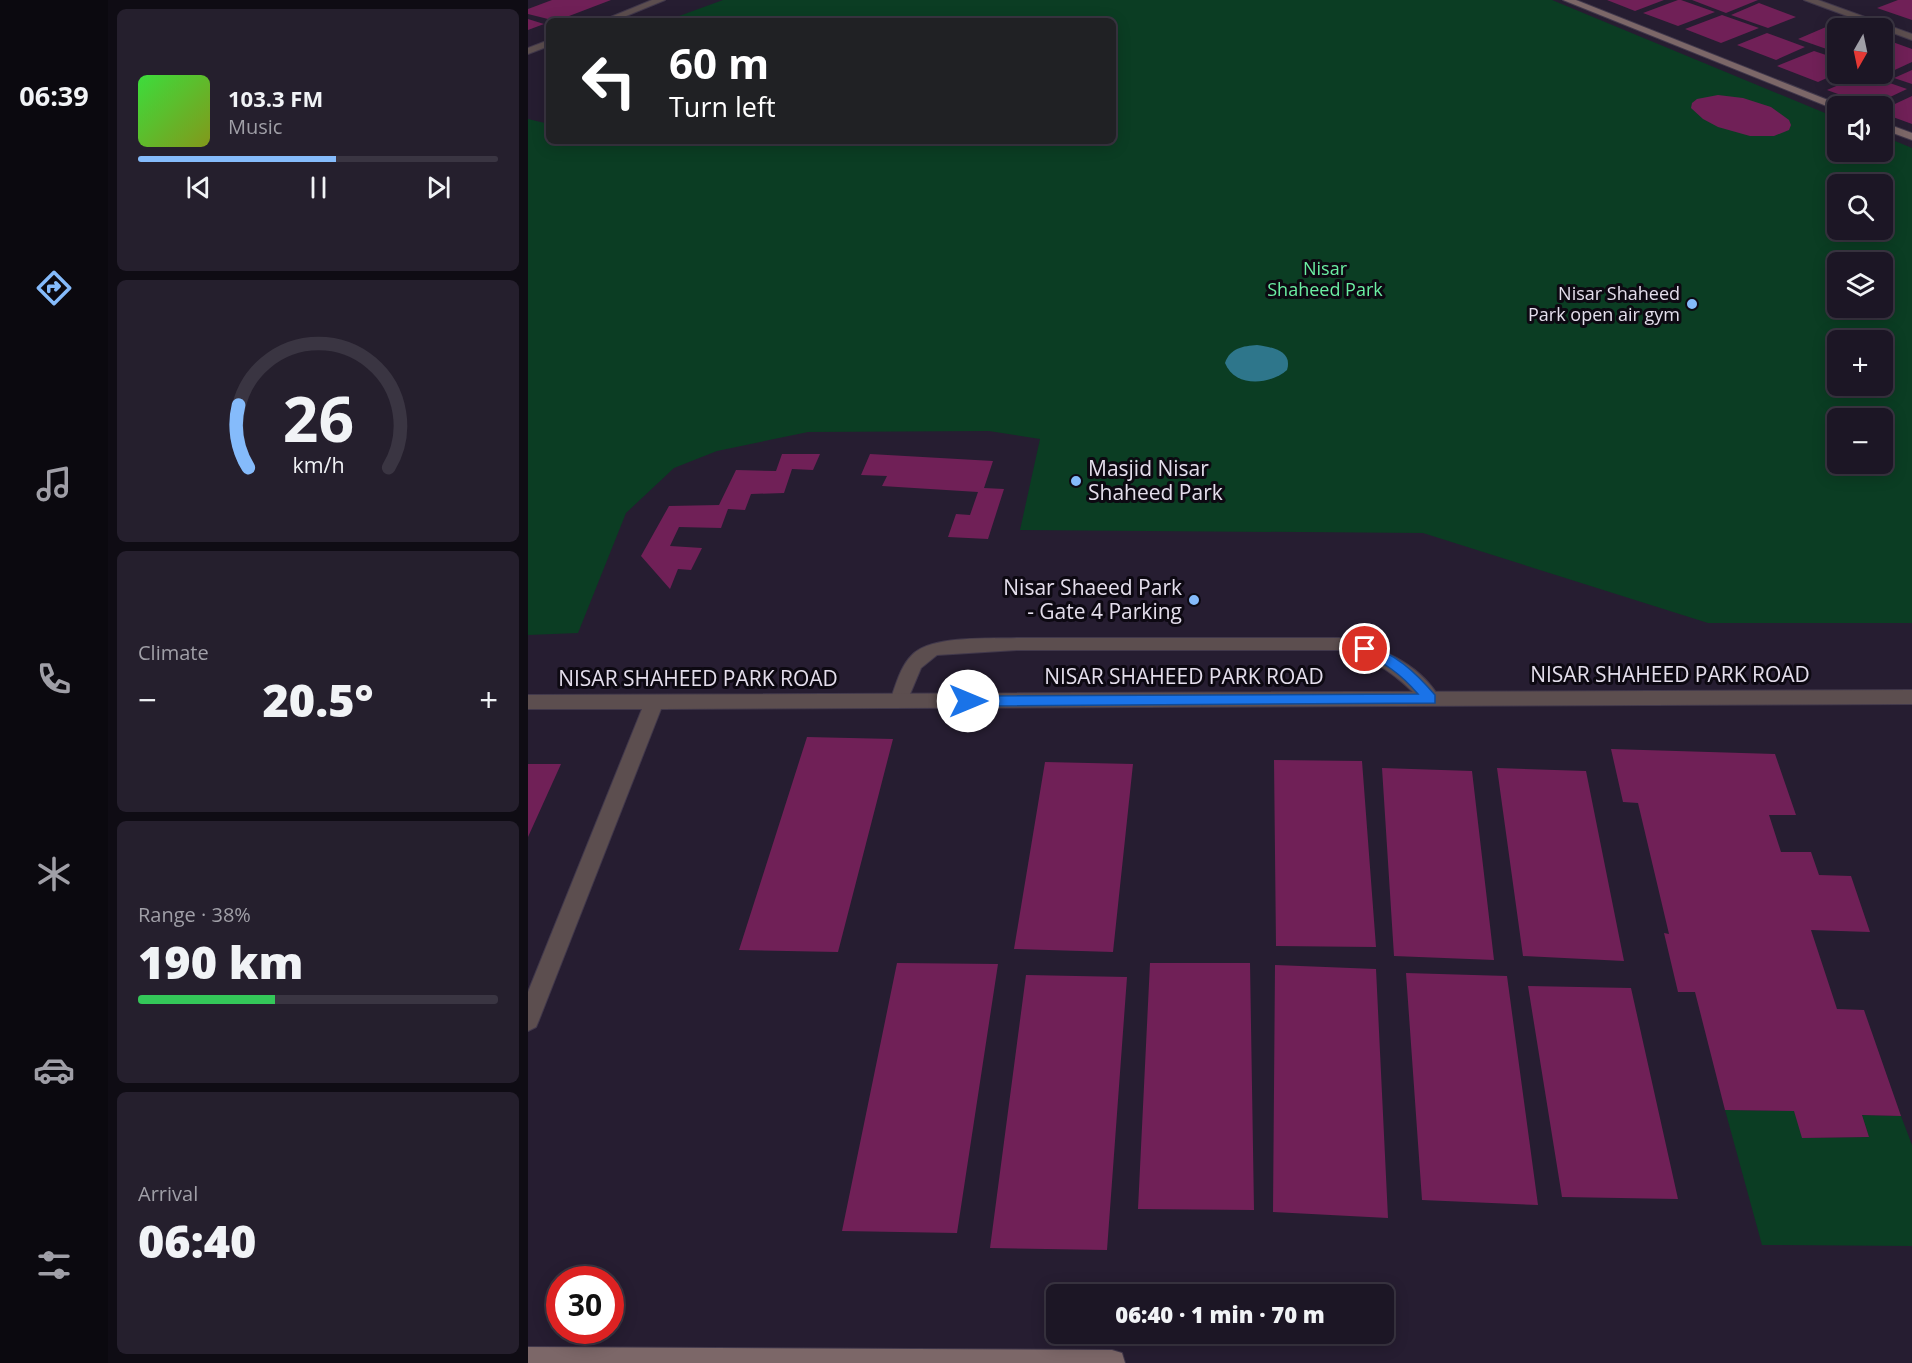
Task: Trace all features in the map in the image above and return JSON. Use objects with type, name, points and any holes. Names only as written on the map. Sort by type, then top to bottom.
[{"type":"street","points":[[614,18],[660,0]]},
{"type":"street","points":[[1568,0],[1827,103]]},
{"type":"street","points":[[1809,0],[1912,37]]},
{"type":"street","points":[[528,51],[546,44]]},
{"type":"street","points":[[1893,129],[1912,136]]},
{"type":"street","points":[[899,701],[915,659],[924,652],[934,649],[1017,644],[1339,644],[1365,649],[1384,657],[1407,673],[1431,699]]},
{"type":"street","name":"NISAR SHAHEED PARK ROAD","points":[[528,702],[1912,697]]},
{"type":"street","points":[[528,1020],[654,702]]},
{"type":"street","points":[[528,1360],[1112,1363]]},
{"type":"green space","name":"Nisar Shaheed Park","points":[[723,0],[1552,0],[1827,114],[1827,162],[1893,162],[1893,140],[1912,148],[1912,623],[1708,623],[1423,533],[1020,530],[1040,439],[989,431],[808,432],[717,451],[674,468],[626,513],[578,633],[528,635],[528,119],[546,123],[546,144],[1116,144],[1116,18],[674,18]]},
{"type":"green space","points":[[1725,1110],[1794,1111],[1803,1138],[1869,1137],[1862,1115],[1901,1116],[1912,1145],[1912,1246],[1762,1245]]},
{"type":"water","points":[[1257,345],[1275,349],[1284,354],[1287,358],[1287,370],[1272,379],[1253,382],[1237,377],[1230,371],[1225,363],[1230,354],[1242,347]]},
{"type":"building","points":[[552,0],[611,0],[564,18],[546,18],[528,14],[528,9]]},
{"type":"building","points":[[1607,0],[1664,0],[1635,11]]},
{"type":"building","points":[[1678,0],[1715,12],[1678,26],[1643,13]]},
{"type":"building","points":[[1692,0],[1758,0],[1726,13]]},
{"type":"building","points":[[1898,0],[1912,0],[1912,20],[1877,8]]},
{"type":"building","points":[[1759,3],[1796,17],[1768,28],[1731,15]]},
{"type":"building","points":[[1722,15],[1759,28],[1721,43],[1685,29]]},
{"type":"building","points":[[528,19],[544,24],[528,30]]},
{"type":"building","points":[[1827,27],[1827,49],[1798,39]]},
{"type":"building","points":[[1767,33],[1805,47],[1776,60],[1737,45]]},
{"type":"building","points":[[1893,42],[1912,49],[1912,62],[1893,71]]},
{"type":"building","points":[[1814,51],[1827,55],[1827,78],[1818,82],[1777,66]]},
{"type":"building","points":[[1912,70],[1912,84],[1894,78]]},
{"type":"building","points":[[1841,84],[1893,84],[1907,89],[1892,96],[1844,96],[1827,90]]},
{"type":"building","points":[[1718,95],[1743,98],[1771,107],[1789,120],[1791,125],[1789,130],[1774,136],[1750,136],[1718,127],[1703,119],[1691,108],[1692,103],[1697,99]]},
{"type":"building","points":[[1912,96],[1912,124],[1893,117],[1893,105]]},
{"type":"building","points":[[782,454],[820,454],[813,470],[792,469],[784,493],[751,494],[745,510],[728,509],[721,528],[679,527],[670,546],[702,548],[691,570],[678,569],[670,589],[641,556],[669,506],[719,505],[736,470],[776,471]]},
{"type":"building","points":[[870,454],[993,461],[984,488],[1004,489],[988,539],[948,537],[956,514],[970,515],[978,492],[882,486],[887,476],[861,475]]},
{"type":"building","points":[[807,737],[893,739],[838,952],[739,950]]},
{"type":"building","points":[[1611,749],[1775,754],[1796,815],[1769,815],[1781,852],[1811,852],[1819,875],[1851,876],[1870,932],[1811,930],[1837,1009],[1864,1010],[1901,1116],[1862,1115],[1869,1137],[1802,1138],[1794,1111],[1725,1110],[1695,992],[1678,992],[1664,933],[1669,934],[1638,803],[1623,802]]},
{"type":"building","points":[[1274,760],[1362,761],[1376,947],[1276,946]]},
{"type":"building","points":[[1045,762],[1133,764],[1113,952],[1014,949]]},
{"type":"building","points":[[528,764],[561,764],[528,837]]},
{"type":"building","points":[[1382,768],[1472,771],[1494,960],[1394,956]]},
{"type":"building","points":[[1497,768],[1586,771],[1624,961],[1523,956]]},
{"type":"building","points":[[897,963],[998,964],[957,1233],[842,1231]]},
{"type":"building","points":[[1150,963],[1250,963],[1254,1210],[1138,1209]]},
{"type":"building","points":[[1275,965],[1376,969],[1388,1218],[1273,1212]]},
{"type":"building","points":[[1406,973],[1507,976],[1538,1205],[1422,1200]]},
{"type":"building","points":[[1026,975],[1127,977],[1107,1250],[990,1248]]},
{"type":"building","points":[[1528,986],[1631,988],[1678,1199],[1562,1197]]},
{"type":"place","name":"Nisar Shaheed Park open air gym","points":[[1692,304]]},
{"type":"place","name":"Masjid Nisar Shaheed Park","points":[[1076,481]]},
{"type":"place","name":"Nisar Shaeed Park - Gate 4 Parking","points":[[1194,600]]},
{"type":"route","points":[[968,701],[1431,699],[1407,673],[1384,657],[1365,649]]}]
